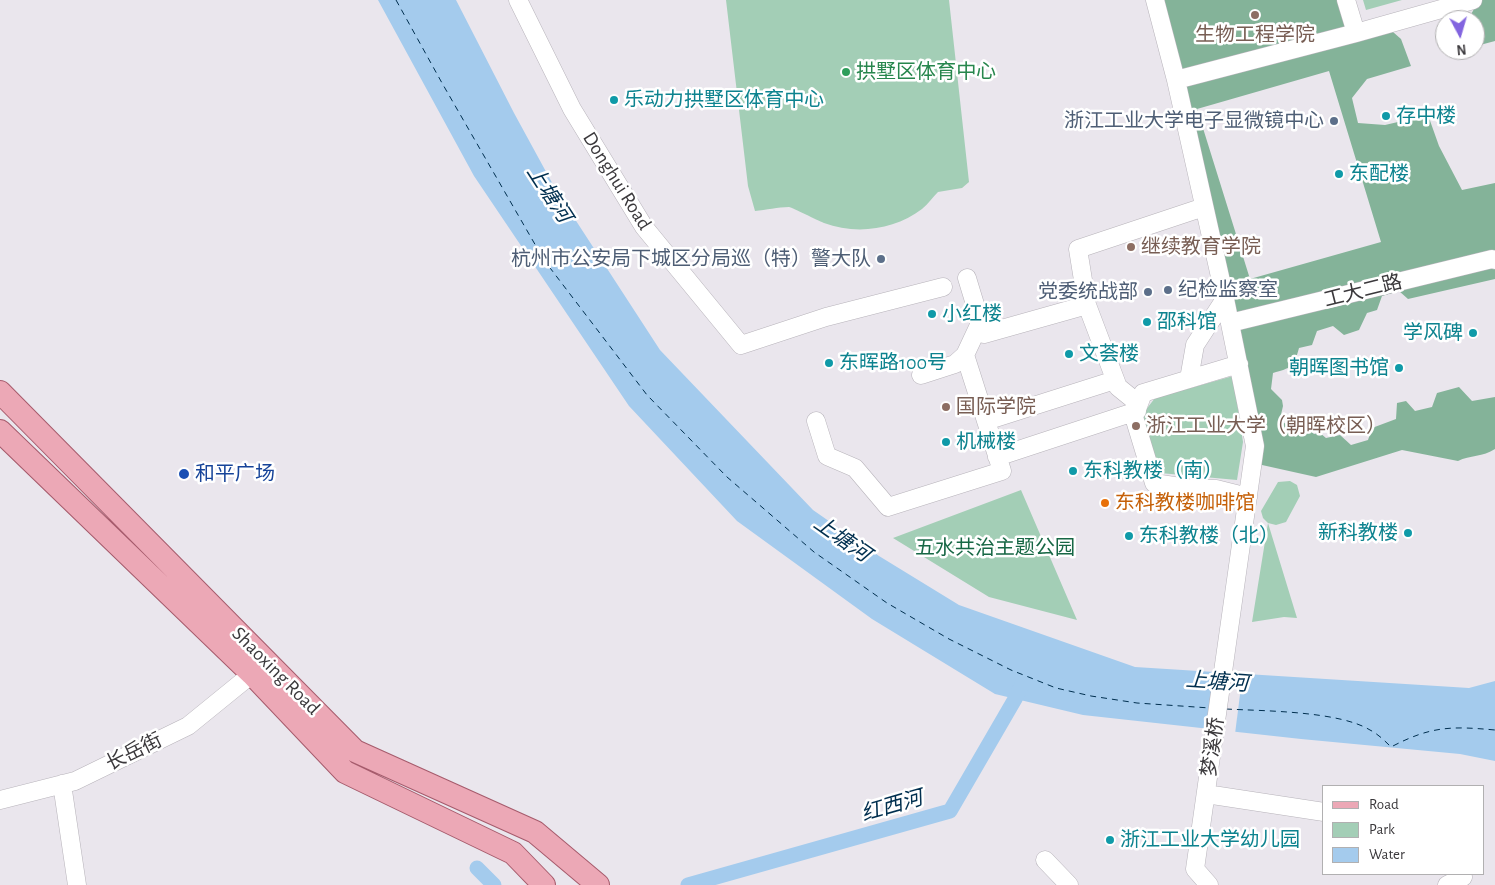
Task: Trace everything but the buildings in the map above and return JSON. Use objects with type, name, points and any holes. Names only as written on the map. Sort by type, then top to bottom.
[{"type":"main road","name":"Shaoxing Road","points":[[0,392],[355,750],[535,832],[598,885]]},
{"type":"main road","name":"Shaoxing Road","points":[[0,431],[252,674],[345,772],[514,853],[544,885]]},
{"type":"street","name":"Donghui Road","points":[[518,0],[572,109],[644,227],[741,344],[826,317],[943,287]]},
{"type":"street","name":"梦溪桥","points":[[1156,0],[1225,299],[1255,446],[1195,869],[1209,885]]},
{"type":"street","points":[[1346,0],[1356,33]]},
{"type":"street","points":[[1176,80],[1473,0]]},
{"type":"street","points":[[1138,407],[1118,387],[1115,380],[1087,305],[1078,249],[1204,207]]},
{"type":"street","name":"工大二路","points":[[1230,323],[1492,259],[1495,260]]},
{"type":"street","points":[[967,278],[984,334],[1087,305]]},
{"type":"street","points":[[1189,379],[1195,345],[1225,299]]},
{"type":"street","points":[[921,375],[955,364],[965,354],[980,323]]},
{"type":"street","points":[[816,421],[827,456],[855,468],[888,507],[1002,471],[965,354]]},
{"type":"street","points":[[1239,364],[1143,394],[1134,416],[1154,483],[1187,488],[1216,489],[1248,497]]},
{"type":"street","points":[[986,421],[1115,380]]},
{"type":"street","points":[[997,457],[1138,407]]},
{"type":"street","name":"长岳街","points":[[0,800],[75,781],[188,726],[252,674]]},
{"type":"street","points":[[62,784],[77,885]]},
{"type":"street","points":[[1206,794],[1322,812]]},
{"type":"street","points":[[1045,860],[1069,885]]},
{"type":"street","points":[[1447,885],[1464,879]]},
{"type":"green space","name":"拱墅区体育中心","points":[[726,0],[949,0],[969,182],[962,188],[938,192],[924,207],[899,222],[874,228],[849,229],[836,227],[789,207],[755,211],[748,186]]},
{"type":"green space","points":[[1156,0],[1346,0],[1356,33],[1385,25],[1401,39],[1411,66],[1367,79],[1352,98],[1358,123],[1385,125],[1428,115],[1439,146],[1462,190],[1495,183],[1495,279],[1408,299],[1399,291],[1382,296],[1377,310],[1367,313],[1359,330],[1344,335],[1333,326],[1317,331],[1312,345],[1299,348],[1291,366],[1273,373],[1271,389],[1282,400],[1283,406],[1280,419],[1292,430],[1306,427],[1314,434],[1320,433],[1326,438],[1340,435],[1351,445],[1368,440],[1372,428],[1396,419],[1397,403],[1406,401],[1415,411],[1432,407],[1437,393],[1459,387],[1472,401],[1495,397],[1495,449],[1458,461],[1402,450],[1316,477],[1253,463]],"holes":[[[1329,71],[1381,242],[1250,279],[1197,109]]]},
{"type":"green space","points":[[1363,0],[1402,0],[1366,10]]},
{"type":"green space","points":[[1479,0],[1495,0],[1495,41],[1485,44],[1485,10],[1473,10]]},
{"type":"green space","points":[[1233,376],[1243,442],[1237,480],[1160,473],[1141,416],[1155,398]]},
{"type":"green space","points":[[1290,481],[1297,485],[1300,496],[1286,522],[1276,525],[1268,523],[1263,518],[1261,511],[1278,482]]},
{"type":"green space","name":"五水共治主题公园","points":[[1021,490],[1077,620],[989,597],[893,538]]},
{"type":"green space","points":[[1268,523],[1297,618],[1284,617],[1252,622]]},
{"type":"water","name":"上塘河","points":[[378,0],[456,0],[556,190],[660,350],[813,510],[879,556],[959,605],[1135,667],[1469,688],[1495,681],[1495,761],[1460,754],[1083,715],[995,694],[872,619],[737,521],[629,406],[474,176]]},
{"type":"pier","points":[[1217,670],[1243,671],[1235,734],[1209,731]]},
{"type":"waterway","name":"红西河","points":[[688,885],[950,811],[1023,682]]},
{"type":"waterway","points":[[477,868],[494,885]]},
{"type":"ferry route","points":[[396,0],[544,260],[647,395],[727,477],[814,552],[887,603],[949,639],[1011,670],[1056,688],[1091,696],[1137,703],[1210,708]]},
{"type":"ferry route","points":[[1226,709],[1301,713],[1340,719],[1370,730],[1391,747],[1418,735],[1441,729],[1495,730]]},
{"type":"place","name":"生物工程学院","points":[[1255,15]]},
{"type":"place","name":"拱墅区体育中心","points":[[846,72]]},
{"type":"place","name":"乐动力拱墅区体育中心","points":[[614,100]]},
{"type":"place","name":"存中楼","points":[[1386,116]]},
{"type":"place","name":"浙江工业大学电子显微镜中心","points":[[1334,121]]},
{"type":"place","name":"东配楼","points":[[1339,174]]},
{"type":"place","name":"继续教育学院","points":[[1131,247]]},
{"type":"place","name":"杭州市公安局下城区分局巡（特）警大队","points":[[881,259]]},
{"type":"place","name":"纪检监察室","points":[[1168,290]]},
{"type":"place","name":"党委统战部","points":[[1148,292]]},
{"type":"place","name":"小红楼","points":[[932,314]]},
{"type":"place","name":"邵科馆","points":[[1147,322]]},
{"type":"place","name":"学风碑","points":[[1473,333]]},
{"type":"place","name":"文荟楼","points":[[1069,354]]},
{"type":"place","name":"东晖路100号","points":[[829,363]]},
{"type":"place","name":"朝晖图书馆","points":[[1399,368]]},
{"type":"place","name":"国际学院","points":[[946,407]]},
{"type":"place","name":"浙江工业大学（朝晖校区）","points":[[1136,426]]},
{"type":"place","name":"机械楼","points":[[946,442]]},
{"type":"place","name":"东科教楼（南）","points":[[1073,471]]},
{"type":"place","name":"和平广场","points":[[184,474]]},
{"type":"place","name":"东科教楼咖啡馆","points":[[1105,503]]},
{"type":"place","name":"新科教楼","points":[[1408,533]]},
{"type":"place","name":"东科教楼（北）","points":[[1129,536]]},
{"type":"place","name":"浙江工业大学幼儿园","points":[[1110,840]]}]
